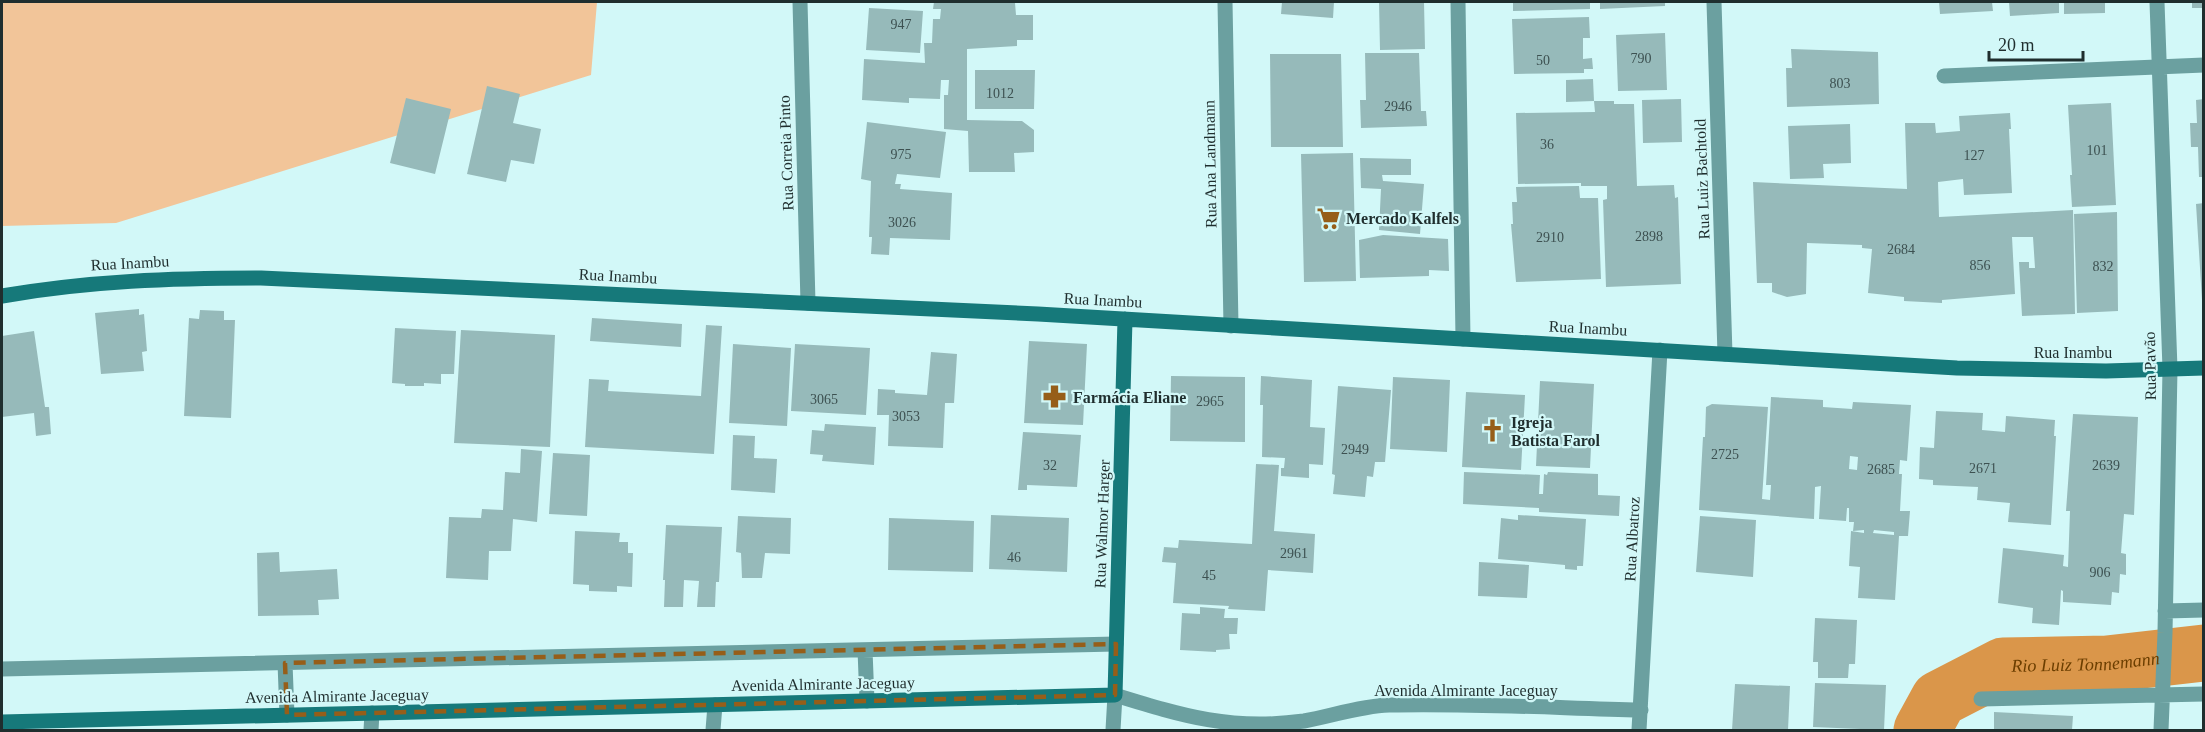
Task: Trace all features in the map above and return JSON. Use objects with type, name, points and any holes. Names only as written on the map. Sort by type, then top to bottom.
[{"type":"main road","name":"Rua Inambu","points":[[2,296],[94,283],[145,279],[261,278],[1125,319],[1969,368],[2095,371],[2204,368]]},
{"type":"main road","name":"Rua Walmor Harger","points":[[1115,695],[1125,319]]},
{"type":"main road","name":"Avenida Almirante Jaceguay","points":[[2,722],[1115,695]]},
{"type":"street","name":"Rua Correia Pinto","points":[[800,2],[808,303]]},
{"type":"street","name":"Rua Ana Landmann","points":[[1225,2],[1231,326]]},
{"type":"street","points":[[1458,2],[1463,339]]},
{"type":"street","name":"Rua Luiz Bachtold","points":[[1714,2],[1725,354]]},
{"type":"street","name":"Rua Pavão","points":[[2157,2],[2170,369],[2161,730]]},
{"type":"street","points":[[1944,76],[2204,65]]},
{"type":"street","name":"Rua Albatroz","points":[[1640,730],[1660,350]]},
{"type":"street","points":[[2165,611],[2204,610]]},
{"type":"street","name":"Avenida Almirante Jaceguay","points":[[2,669],[1116,644]]},
{"type":"street","points":[[865,650],[867,701]]},
{"type":"street","points":[[285,663],[288,715]]},
{"type":"street","points":[[1981,699],[2204,694]]},
{"type":"street","name":"Avenida Almirante Jaceguay","points":[[1115,695],[1212,722],[1252,725],[1303,721],[1387,705],[1641,710]]},
{"type":"street","name":"Rua Walmor Harger","points":[[1113,730],[1115,695]]},
{"type":"street","points":[[713,730],[715,705]]},
{"type":"street","points":[[371,730],[372,713]]},
{"type":"highlighted area","points":[[1116,644],[1115,695],[287,715],[285,663]]},
{"type":"shaded area","points":[[2,2],[597,2],[591,75],[116,223],[2,226]]},
{"type":"shaded area","points":[[2192,642],[2203,642],[2203,674],[2189,661]]},
{"type":"building","points":[[934,2],[1015,3],[1016,15],[1033,15],[1033,40],[1017,40],[1017,46],[967,49],[967,120],[1022,121],[1034,130],[1034,152],[1014,153],[1015,172],[969,172],[968,131],[944,129],[944,95],[948,95],[949,80],[941,80],[940,99],[909,98],[909,103],[862,100],[864,59],[925,63],[924,43],[932,43],[933,19],[940,19],[941,9],[933,9]]},
{"type":"building","points":[[1282,2],[1334,2],[1333,18],[1281,14]]},
{"type":"building","points":[[1379,2],[1424,2],[1425,49],[1380,50]]},
{"type":"building","points":[[1513,2],[1590,2],[1590,9],[1513,11]]},
{"type":"building","points":[[1600,2],[1665,2],[1665,6],[1600,9]]},
{"type":"building","points":[[1939,2],[1992,2],[1993,11],[1940,14]]},
{"type":"building","points":[[2009,2],[2059,2],[2059,13],[2010,16]]},
{"type":"building","points":[[2064,2],[2105,2],[2105,13],[2064,14]]},
{"type":"building","points":[[2192,2],[2204,2],[2204,8],[2192,8]]},
{"type":"building","points":[[869,8],[923,11],[920,53],[866,50]]},
{"type":"building","points":[[1589,17],[1590,38],[1583,38],[1583,59],[1592,58],[1593,69],[1584,69],[1584,73],[1514,74],[1512,19]]},
{"type":"building","points":[[1665,33],[1667,90],[1618,91],[1616,35]]},
{"type":"building","points":[[1791,49],[1878,52],[1879,104],[1787,107],[1786,68],[1792,68]]},
{"type":"building","points":[[1365,53],[1419,53],[1421,111],[1426,111],[1427,126],[1361,128],[1360,100],[1366,100]]},
{"type":"building","points":[[1270,54],[1341,54],[1343,147],[1271,147]]},
{"type":"building","points":[[975,70],[1035,70],[1034,109],[975,109]]},
{"type":"building","points":[[1593,79],[1594,101],[1566,102],[1566,80]]},
{"type":"building","points":[[487,86],[520,94],[513,123],[541,129],[534,164],[511,160],[506,182],[467,174]]},
{"type":"building","points":[[406,98],[451,109],[435,174],[390,163]]},
{"type":"building","points":[[1681,99],[1682,142],[1643,143],[1642,100]]},
{"type":"building","points":[[2204,99],[2204,177],[2199,177],[2198,147],[2191,147],[2190,123],[2197,123],[2196,100]]},
{"type":"building","points":[[1594,101],[1634,104],[1637,186],[1674,185],[1675,198],[1678,197],[1681,284],[1606,287],[1603,200],[1607,199],[1607,186],[1581,186],[1581,183],[1518,184],[1516,113],[1595,112]]},
{"type":"building","points":[[2111,103],[2116,205],[2072,207],[2068,105]]},
{"type":"building","points":[[2010,113],[2012,193],[1964,195],[1963,179],[1938,182],[1939,217],[2073,210],[2075,314],[2022,316],[2019,262],[2029,262],[2029,268],[2035,268],[2033,237],[2012,237],[2015,294],[1942,300],[1942,303],[1904,301],[1904,297],[1868,293],[1872,249],[1862,248],[1862,245],[1807,243],[1806,294],[1787,297],[1772,292],[1772,283],[1757,283],[1753,182],[1907,189],[1905,123],[1935,123],[1936,133],[1960,131],[1959,116]]},
{"type":"building","points":[[867,122],[946,132],[940,178],[897,174],[895,184],[901,184],[900,189],[952,193],[950,240],[890,238],[889,255],[871,254],[872,237],[869,237],[871,181],[861,179]]},
{"type":"building","points":[[1850,124],[1851,163],[1823,164],[1824,178],[1790,179],[1788,126]]},
{"type":"building","name":"Mercado Kalfels","points":[[1353,153],[1356,281],[1304,282],[1301,154]]},
{"type":"building","points":[[1360,158],[1411,159],[1411,175],[1382,175],[1383,181],[1424,184],[1420,234],[1379,230],[1381,189],[1361,188]]},
{"type":"building","points":[[1579,186],[1580,198],[1598,198],[1601,279],[1516,282],[1511,224],[1513,224],[1512,202],[1517,202],[1516,187]]},
{"type":"building","points":[[2204,203],[2204,300],[2202,300],[2196,204]]},
{"type":"building","points":[[2117,212],[2118,311],[2077,313],[2074,214]]},
{"type":"building","points":[[1383,235],[1448,239],[1449,271],[1429,270],[1429,276],[1360,278],[1359,240]]},
{"type":"building","points":[[139,309],[139,315],[144,314],[147,351],[142,352],[144,371],[101,374],[95,313]]},
{"type":"building","points":[[200,310],[224,311],[224,320],[235,320],[231,418],[184,416],[189,318],[199,319]]},
{"type":"building","points":[[592,318],[682,324],[681,347],[590,341]]},
{"type":"building","points":[[706,325],[722,326],[714,454],[585,447],[589,379],[609,380],[608,391],[701,396]]},
{"type":"building","points":[[395,328],[456,331],[454,374],[441,374],[441,384],[424,383],[424,386],[405,386],[405,384],[392,383]]},
{"type":"building","points":[[461,330],[555,335],[550,447],[454,443]]},
{"type":"building","points":[[34,331],[45,407],[49,407],[51,434],[36,436],[34,413],[2,417],[2,336]]},
{"type":"building","name":"Farmácia Eliane","points":[[1029,341],[1087,344],[1083,425],[1024,423]]},
{"type":"building","points":[[733,344],[791,348],[787,426],[729,423]]},
{"type":"building","points":[[795,344],[870,348],[866,415],[791,411]]},
{"type":"building","points":[[931,352],[957,354],[954,403],[945,403],[943,448],[888,446],[889,415],[877,415],[878,389],[895,390],[895,393],[927,395]]},
{"type":"building","points":[[1171,376],[1245,377],[1245,442],[1170,441]]},
{"type":"building","points":[[1261,376],[1312,380],[1310,427],[1325,428],[1323,465],[1309,464],[1309,478],[1281,476],[1285,458],[1262,457]]},
{"type":"building","points":[[1393,377],[1450,380],[1447,452],[1390,449]]},
{"type":"building","points":[[1540,381],[1594,384],[1590,468],[1536,466]]},
{"type":"building","points":[[1338,386],[1391,390],[1385,462],[1375,462],[1373,477],[1367,476],[1365,497],[1333,494],[1335,475],[1332,474]]},
{"type":"building","name":"Igreja Batista Farol","points":[[1466,392],[1525,395],[1521,470],[1462,467]]},
{"type":"building","points":[[1771,397],[1823,400],[1823,407],[1852,409],[1853,402],[1911,405],[1907,461],[1900,460],[1899,474],[1902,474],[1900,511],[1910,511],[1908,536],[1899,536],[1895,600],[1858,598],[1860,567],[1849,566],[1851,531],[1864,533],[1864,530],[1853,531],[1854,522],[1849,522],[1849,508],[1847,508],[1846,521],[1819,519],[1821,486],[1815,487],[1814,519],[1699,510],[1706,407],[1712,404],[1768,407],[1762,499],[1770,500],[1771,485],[1766,485]],"holes":[[[1850,456],[1858,457],[1857,470],[1849,469]],[[1874,530],[1894,532],[1894,535],[1873,533]]]},
{"type":"building","points":[[1936,411],[1983,413],[1982,430],[2005,432],[2006,416],[2055,420],[2051,525],[2008,522],[2010,503],[1977,500],[1978,487],[1933,485],[1933,480],[1919,479],[1920,447],[1934,448]]},
{"type":"building","points":[[2073,414],[2138,417],[2134,515],[2124,514],[2121,553],[2126,554],[2126,575],[2120,574],[2119,593],[2112,592],[2111,605],[2063,602],[2063,591],[2061,590],[2059,625],[2032,623],[2033,608],[1998,603],[2003,548],[2064,555],[2063,566],[2068,567],[2070,511],[2066,511]]},
{"type":"building","points":[[825,424],[876,427],[874,465],[822,461],[823,455],[810,454],[812,430],[824,431]]},
{"type":"building","points":[[1023,432],[1081,435],[1077,487],[1027,485],[1027,490],[1018,490]]},
{"type":"building","points":[[733,435],[755,436],[754,458],[777,459],[775,493],[731,490]]},
{"type":"building","points":[[521,449],[542,451],[537,522],[513,519],[511,551],[489,551],[488,580],[446,578],[449,517],[481,518],[482,509],[503,510],[505,472],[520,473]]},
{"type":"building","points":[[553,453],[590,455],[587,516],[549,514]]},
{"type":"building","points":[[1256,464],[1279,465],[1274,531],[1315,534],[1313,573],[1268,570],[1265,611],[1228,609],[1229,606],[1173,603],[1176,563],[1162,562],[1164,547],[1178,548],[1179,540],[1252,544]]},
{"type":"building","points":[[1464,472],[1540,475],[1539,494],[1543,494],[1544,474],[1547,475],[1548,472],[1598,474],[1598,495],[1620,496],[1619,516],[1539,512],[1539,508],[1463,504]]},
{"type":"building","points":[[991,515],[1069,518],[1067,572],[989,569]]},
{"type":"building","points":[[1518,515],[1586,519],[1583,566],[1577,566],[1577,570],[1565,569],[1565,565],[1498,559],[1501,518],[1518,520]]},
{"type":"building","points":[[738,516],[791,518],[790,554],[765,553],[762,578],[742,578],[741,553],[736,552]]},
{"type":"building","points":[[1700,516],[1756,520],[1753,577],[1696,572]]},
{"type":"building","points":[[889,518],[974,521],[973,572],[888,570]]},
{"type":"building","points":[[666,525],[722,527],[719,582],[716,582],[715,607],[697,607],[699,581],[684,580],[683,607],[664,607]]},
{"type":"building","points":[[575,531],[620,533],[619,542],[628,542],[628,553],[633,553],[632,587],[617,586],[617,592],[589,591],[589,585],[573,584]]},
{"type":"building","points":[[279,552],[280,572],[337,569],[339,599],[318,600],[319,615],[258,616],[257,553]]},
{"type":"building","points":[[1479,562],[1529,565],[1527,598],[1478,596]]},
{"type":"building","points":[[1200,607],[1225,609],[1224,618],[1238,618],[1237,634],[1229,634],[1230,649],[1216,650],[1216,652],[1180,650],[1182,613],[1200,614]]},
{"type":"building","points":[[1815,618],[1857,620],[1855,664],[1849,664],[1848,678],[1818,678],[1818,662],[1813,662]]},
{"type":"building","points":[[1815,683],[1886,685],[1884,730],[1813,727]]},
{"type":"building","points":[[1735,684],[1790,686],[1788,730],[1732,730]]},
{"type":"building","points":[[1994,712],[2073,716],[2072,730],[1994,730]]},
{"type":"waterway","name":"Rio Luiz Tonnemann","points":[[1922,730],[1939,699],[2003,666],[2107,664],[2204,653]]},
{"type":"place","name":"Mercado Kalfels","points":[[1328,218]]},
{"type":"place","name":"Farmácia Eliane","points":[[1055,397]]},
{"type":"place","name":"Igreja Batista Farol","points":[[1493,431]]}]
